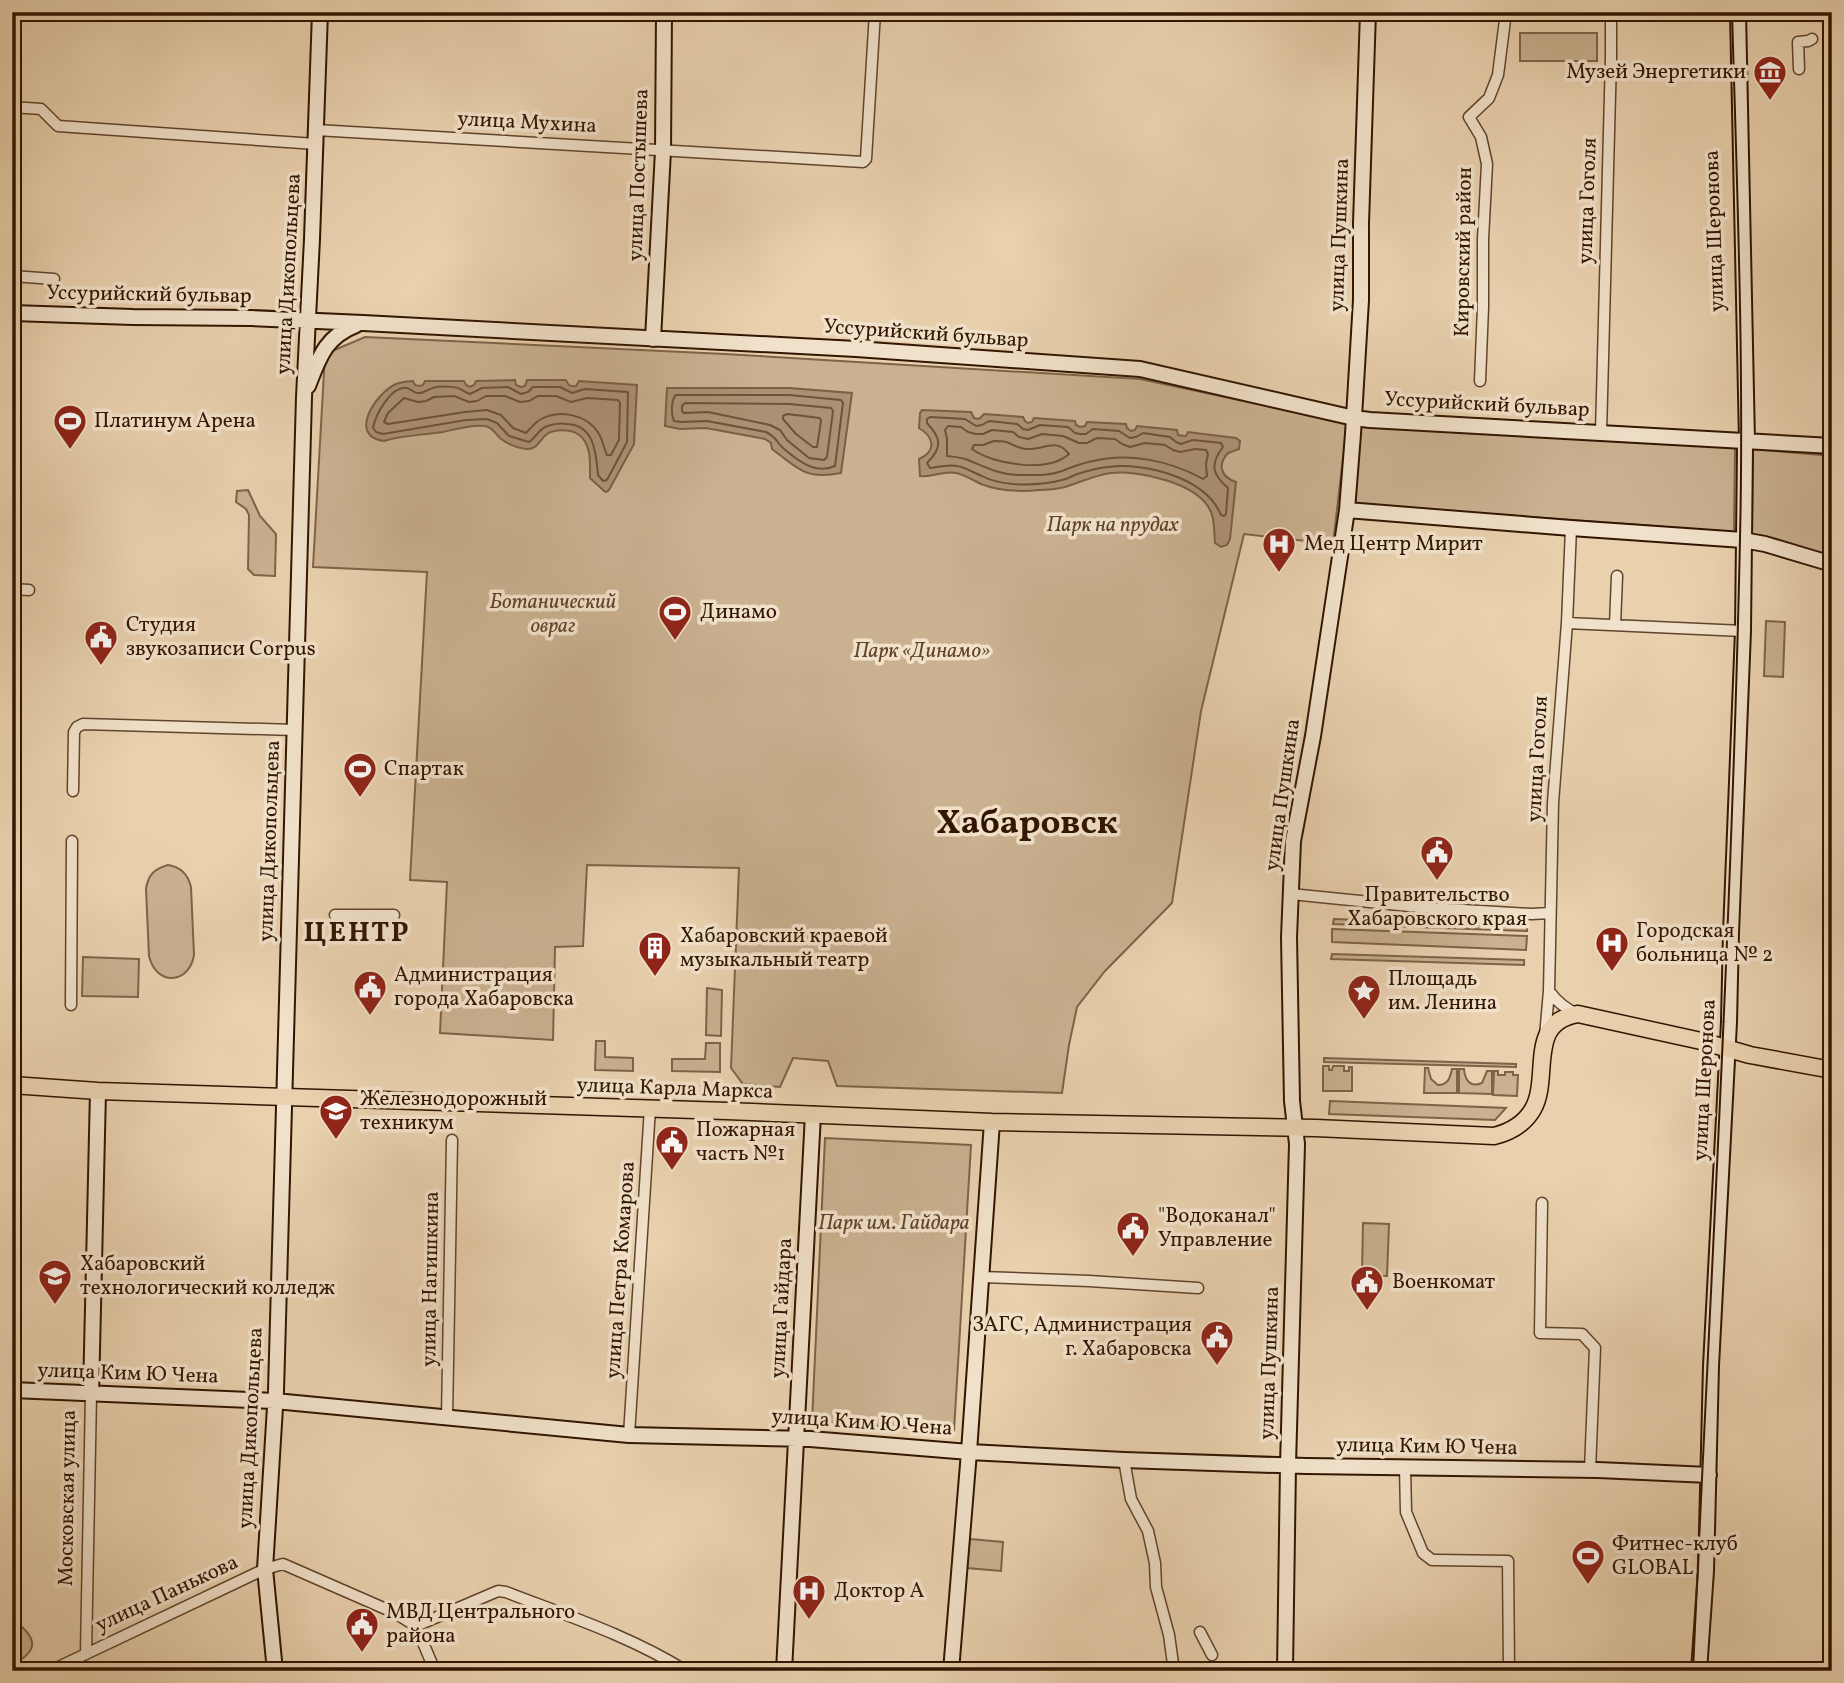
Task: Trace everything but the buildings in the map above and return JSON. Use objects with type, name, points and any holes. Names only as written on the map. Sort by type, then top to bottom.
[{"type":"main road","points":[[1544,1043],[1554,1025],[1565,1016],[1578,1014],[1701,1041],[1750,1055],[1832,1070]]},
{"type":"main road","name":"улица Карла Маркса","points":[[12,1085],[98,1091],[650,1108],[992,1122],[1295,1128],[1494,1136],[1503,1134],[1521,1123],[1535,1107],[1544,1043]]},
{"type":"street","name":"улица Дикопольцева","points":[[275,1671],[265,1569],[275,1401],[304,397],[320,12]]},
{"type":"street","name":"улица Постышева","points":[[653,339],[663,150],[664,12]]},
{"type":"street","name":"улица Мухина","points":[[12,107],[41,108],[58,126],[663,150],[861,162],[866,159],[875,12]]},
{"type":"street","name":"улица Пушкина","points":[[1285,1671],[1297,1144],[1292,1101],[1289,937],[1293,841],[1313,736],[1347,510],[1361,300],[1368,12]]},
{"type":"street","name":"Кировский район","points":[[1480,381],[1487,164],[1480,137],[1469,117],[1489,97],[1498,75],[1506,12]]},
{"type":"street","name":"улица Гоголя","points":[[1601,433],[1611,12]]},
{"type":"street","name":"улица Шеронова","points":[[1730,12],[1744,443]]},
{"type":"street","name":"улица Шеронова","points":[[1699,1671],[1706,1571],[1711,1366],[1728,1049],[1743,631],[1744,443],[1738,12]]},
{"type":"street","points":[[1799,69],[1798,42],[1812,39]]},
{"type":"street","points":[[12,276],[54,279]]},
{"type":"street","name":"Уссурийский бульвар","points":[[12,313],[363,323],[856,349],[1140,369],[1354,418],[1744,443],[1832,446]]},
{"type":"street","points":[[304,397],[327,345],[342,331],[363,323]]},
{"type":"street","points":[[1347,510],[1744,541],[1765,544],[1832,564]]},
{"type":"street","name":"улица Гоголя","points":[[1544,1043],[1549,991],[1556,753],[1567,623],[1571,528]]},
{"type":"street","points":[[1615,625],[1617,576]]},
{"type":"street","points":[[12,589],[29,590]]},
{"type":"street","points":[[1567,623],[1743,631]]},
{"type":"street","points":[[73,791],[74,732],[83,724],[295,730]]},
{"type":"street","points":[[71,1005],[72,841]]},
{"type":"street","points":[[1291,894],[1429,908],[1550,914]]},
{"type":"street","points":[[335,915],[394,918],[394,933],[335,933]]},
{"type":"street","points":[[360,933],[361,915]]},
{"type":"street","points":[[1549,991],[1567,1010],[1578,1014]]},
{"type":"street","name":"Московская улица","points":[[86,1653],[98,1091]]},
{"type":"street","name":"улица Петра Комарова","points":[[629,1435],[650,1108]]},
{"type":"street","name":"улица Гайдара","points":[[784,1671],[813,1114]]},
{"type":"street","points":[[951,1671],[992,1122]]},
{"type":"street","name":"улица Нагишкина","points":[[447,1418],[453,1140]]},
{"type":"street","points":[[1542,1203],[1540,1332],[1582,1334],[1595,1348],[1590,1470]]},
{"type":"street","points":[[981,1277],[1198,1288]]},
{"type":"street","name":"улица Ким Ю Чена","points":[[12,1390],[275,1401],[629,1435],[796,1438],[969,1452],[1124,1460],[1709,1475]]},
{"type":"street","points":[[1124,1460],[1131,1499],[1148,1531],[1155,1563],[1156,1587],[1169,1635],[1173,1664]]},
{"type":"street","points":[[1405,1467],[1406,1512],[1427,1557],[1436,1560],[1508,1561],[1509,1671]]},
{"type":"street","name":"улица Панькова","points":[[50,1671],[265,1569],[283,1564],[395,1613],[416,1626]]},
{"type":"street","points":[[435,1671],[416,1626],[498,1591],[611,1631],[670,1660],[686,1671]]},
{"type":"street","points":[[1200,1632],[1212,1655]]},
{"type":"green space","points":[[1520,33],[1597,33],[1597,61],[1520,61]]},
{"type":"green space","name":"Парк «Динамо»","points":[[365,337],[725,354],[1140,379],[1347,423],[1333,544],[1244,534],[1201,711],[1172,903],[1105,971],[1077,1007],[1062,1093],[837,1086],[828,1061],[793,1058],[780,1087],[743,1084],[731,1068],[739,868],[587,865],[583,946],[555,947],[553,1040],[440,1033],[447,882],[410,880],[427,572],[313,567],[325,354]]},
{"type":"green space","points":[[1361,425],[1735,447],[1734,532],[1353,504]]},
{"type":"green space","points":[[1753,449],[1832,456],[1832,556],[1752,534]]},
{"type":"green space","points":[[248,490],[260,516],[276,534],[275,576],[254,575],[248,569],[249,515],[246,509],[236,502],[237,491]]},
{"type":"green space","points":[[1766,621],[1785,622],[1783,677],[1764,676]]},
{"type":"green space","points":[[168,865],[180,869],[190,882],[194,955],[186,972],[172,978],[158,973],[149,956],[146,889],[152,873]]},
{"type":"green space","points":[[1334,919],[1527,926],[1527,931],[1333,924]]},
{"type":"green space","points":[[1332,929],[1527,936],[1526,950],[1332,942]]},
{"type":"green space","points":[[1332,954],[1524,960],[1524,965],[1331,959]]},
{"type":"green space","points":[[83,957],[139,959],[138,997],[82,996]]},
{"type":"green space","points":[[707,988],[722,990],[721,1036],[706,1035]]},
{"type":"green space","points":[[596,1041],[605,1041],[605,1057],[633,1058],[633,1071],[595,1070]]},
{"type":"green space","points":[[706,1043],[720,1043],[720,1072],[672,1071],[672,1059],[705,1059]]},
{"type":"green space","points":[[1324,1058],[1516,1064],[1516,1067],[1324,1062]]},
{"type":"green space","points":[[1323,1066],[1329,1066],[1329,1070],[1332,1070],[1333,1066],[1344,1066],[1344,1071],[1349,1071],[1349,1067],[1352,1067],[1352,1091],[1323,1091]]},
{"type":"green space","points":[[1425,1068],[1428,1068],[1431,1079],[1438,1085],[1446,1082],[1452,1069],[1457,1069],[1457,1093],[1424,1093]]},
{"type":"green space","points":[[1459,1069],[1464,1069],[1471,1084],[1482,1083],[1487,1071],[1492,1071],[1492,1094],[1459,1093]]},
{"type":"green space","points":[[1494,1071],[1498,1071],[1498,1075],[1513,1072],[1513,1075],[1518,1075],[1517,1096],[1493,1095]]},
{"type":"green space","points":[[1330,1101],[1506,1108],[1495,1120],[1329,1114]]},
{"type":"green space","name":"Парк им. Гайдара","points":[[825,1138],[971,1145],[954,1431],[812,1422]]},
{"type":"green space","points":[[1363,1223],[1389,1224],[1387,1276],[1362,1275]]},
{"type":"green space","points":[[970,1539],[1003,1542],[1001,1571],[967,1568]]},
{"type":"green space","points":[[12,1627],[22,1627],[28,1633],[32,1644],[29,1653],[12,1665]]},
{"type":"water","points":[[515,380],[516,385],[521,387],[525,386],[527,380],[566,380],[572,386],[576,386],[579,381],[637,385],[634,444],[609,490],[604,491],[590,478],[586,443],[571,431],[550,432],[536,446],[526,449],[507,443],[485,426],[469,426],[384,441],[373,437],[367,431],[366,423],[374,405],[380,396],[396,384],[413,381],[419,386],[425,381],[464,381],[470,387],[476,381]]},
{"type":"water","points":[[667,388],[789,388],[852,393],[841,473],[819,475],[803,471],[772,449],[771,443],[765,439],[706,428],[680,429],[665,426]]},
{"type":"water","points":[[922,410],[971,412],[974,418],[979,419],[984,414],[1023,417],[1028,423],[1034,418],[1075,421],[1080,427],[1087,422],[1126,424],[1131,431],[1137,426],[1177,430],[1178,435],[1186,436],[1188,432],[1236,438],[1240,441],[1239,449],[1228,453],[1222,466],[1224,474],[1236,482],[1230,539],[1227,545],[1221,547],[1215,543],[1211,512],[1194,493],[1152,476],[1111,473],[1062,488],[1024,491],[995,488],[951,472],[920,476],[919,459],[931,448],[928,436],[919,428]]},
{"type":"tram line","points":[[1693,1671],[1726,963],[1740,538],[1741,341],[1732,12]]},
{"type":"place","name":"Музей Энергетики","points":[[1770,102]]},
{"type":"place","name":"Платинум Арена","points":[[70,451]]},
{"type":"place","name":"Мед Центр Мирит","points":[[1279,574]]},
{"type":"place","name":"Динамо","points":[[675,642]]},
{"type":"place","name":"Студия звукозаписи Corpus","points":[[101,667]]},
{"type":"place","name":"Спартак","points":[[360,799]]},
{"type":"place","name":"Правительство Хабаровского края","points":[[1437,882]]},
{"type":"place","name":"Городская больница № 2","points":[[1612,973]]},
{"type":"place","name":"Хабаровский краевой музыкальный театр","points":[[655,978]]},
{"type":"place","name":"Администрация города Хабаровска","points":[[370,1017]]},
{"type":"place","name":"Площадь им. Ленина","points":[[1364,1021]]},
{"type":"place","name":"Железнодорожный техникум","points":[[336,1141]]},
{"type":"place","name":"Пожарная часть №1","points":[[672,1172]]},
{"type":"place","name":"\"Водоканал\" Управление","points":[[1133,1258]]},
{"type":"place","name":"Хабаровский технологический колледж","points":[[55,1306]]},
{"type":"place","name":"Военкомат","points":[[1367,1312]]},
{"type":"place","name":"ЗАГС, Администрация г. Хабаровска","points":[[1217,1367]]},
{"type":"place","name":"Фитнес-клуб GLOBAL","points":[[1588,1586]]},
{"type":"place","name":"Доктор А","points":[[809,1621]]},
{"type":"place","name":"МВД Центрального района","points":[[362,1654]]},
{"type":"district","name":"Хабаровск","points":[[1027,824]]},
{"type":"district","name":"ЦЕНТР","points":[[357,933]]},
{"type":"park label","name":"Парк на прудах","points":[[1113,525]]},
{"type":"park label","name":"Ботанический овраг","points":[[553,614]]}]
